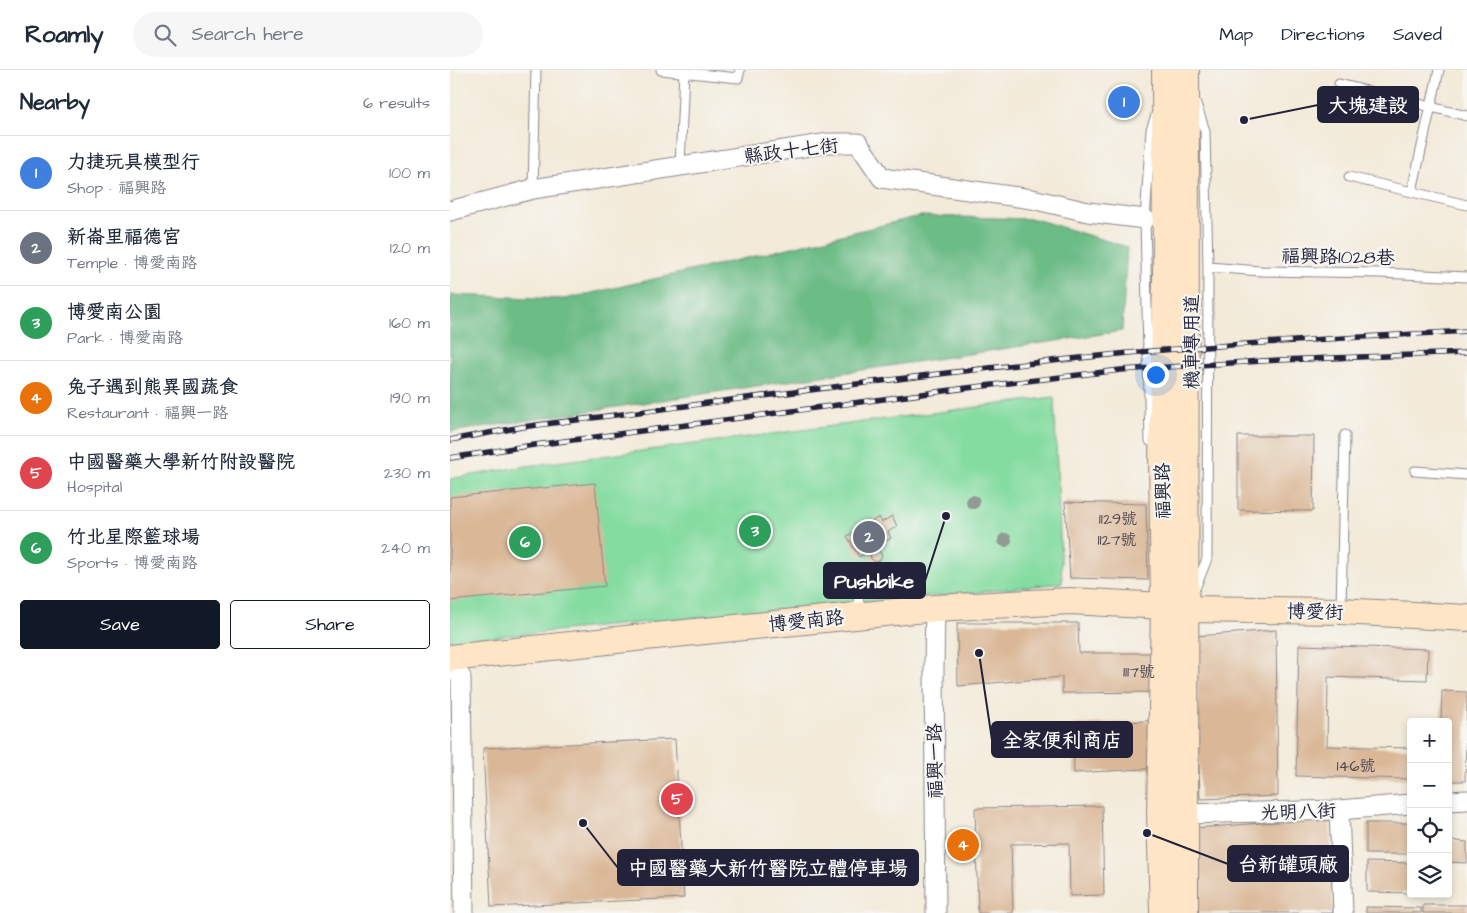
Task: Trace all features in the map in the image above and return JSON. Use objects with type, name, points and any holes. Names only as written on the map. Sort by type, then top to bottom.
[{"type":"street","name":"福興路","points":[[1175,75],[1166,276],[1162,459],[1175,608],[1185,814],[1185,913]]},
{"type":"street","name":"縣政十七街","points":[[450,211],[533,189],[829,143],[858,143],[882,178],[1032,199],[1088,212],[1145,219]]},
{"type":"street","name":"博愛南路","points":[[450,658],[859,614],[935,608],[1070,601],[1175,608]]},
{"type":"street","name":"福興一路","points":[[935,608],[936,913]]},
{"type":"street","name":"福興路","points":[[1163,913],[1160,814],[1175,608]]},
{"type":"street","name":"博愛街","points":[[1175,608],[1341,611],[1467,618]]},
{"type":"street","points":[[450,664],[461,676],[462,905]]},
{"type":"street","points":[[1452,801],[1467,800]]},
{"type":"street","name":"光明八街","points":[[1185,814],[1339,810],[1407,804]]},
{"type":"street","points":[[1339,810],[1343,913]]},
{"type":"lane","points":[[533,189],[536,70]]},
{"type":"lane","points":[[661,70],[738,78],[740,70]]},
{"type":"lane","points":[[1412,191],[1439,70]]},
{"type":"lane","points":[[680,166],[684,71]]},
{"type":"lane","points":[[1150,446],[1145,219],[1151,130],[1175,75]]},
{"type":"lane","name":"機車專用道","points":[[1175,75],[1205,131],[1208,267],[1207,559],[1175,608]]},
{"type":"lane","points":[[1339,84],[1467,116]]},
{"type":"lane","points":[[1349,177],[1467,205]]},
{"type":"lane","name":"福興路1028巷","points":[[1208,267],[1261,271],[1467,277]]},
{"type":"lane","points":[[1341,611],[1345,434]]},
{"type":"lane","points":[[1415,471],[1467,475]]},
{"type":"lane","points":[[1154,570],[1175,608]]},
{"type":"lane","points":[[858,583],[859,614]]},
{"type":"green space","points":[[920,216],[1035,219],[1127,247],[1122,331],[450,432],[450,295],[565,299],[747,258]]},
{"type":"green space","points":[[1054,397],[1062,583],[945,596],[922,596],[450,641],[450,479],[526,466]]},
{"type":"building","points":[[1238,436],[1314,436],[1313,511],[1238,510]]},
{"type":"building","points":[[595,483],[605,586],[450,601],[450,497]]},
{"type":"building","points":[[1065,502],[1146,504],[1148,580],[1070,578]]},
{"type":"building","points":[[892,516],[897,526],[888,532],[891,538],[859,557],[847,536],[879,517],[882,522]]},
{"type":"building","points":[[876,550],[882,556],[876,562],[870,556]]},
{"type":"building","points":[[957,623],[1078,623],[1079,653],[1158,653],[1162,692],[1062,693],[1062,677],[958,686]]},
{"type":"building","points":[[1276,630],[1278,796],[1200,799],[1196,636]]},
{"type":"building","points":[[1299,645],[1428,649],[1427,680],[1328,677],[1327,746],[1407,748],[1407,779],[1296,776]]},
{"type":"building","points":[[1442,691],[1467,692],[1465,781],[1452,781],[1452,718],[1441,718]]},
{"type":"building","points":[[1162,720],[1161,768],[1074,773],[1073,725]]},
{"type":"building","points":[[675,739],[684,898],[491,907],[483,748]]},
{"type":"building","points":[[1102,806],[1104,895],[1070,896],[1069,843],[1011,844],[1013,913],[978,913],[975,808]]},
{"type":"building","points":[[1330,818],[1333,913],[1195,913],[1195,828]]},
{"type":"building","points":[[1366,823],[1407,823],[1407,854],[1366,854]]},
{"type":"building","points":[[1452,840],[1467,842],[1467,863],[1452,862]]},
{"type":"building","points":[[1367,862],[1407,863],[1407,893],[1367,892]]},
{"type":"building","points":[[1423,905],[1467,905],[1467,913],[1423,913]]},
{"type":"building","points":[[1366,907],[1421,908],[1421,913],[1366,913]]},
{"type":"railway","points":[[450,440],[522,427],[895,379],[1044,362],[1206,347],[1467,331]]},
{"type":"railway","points":[[450,458],[527,446],[967,388],[1121,370],[1279,360],[1467,353]]},
{"type":"place","name":"力捷玩具模型行","points":[[1124,102]]},
{"type":"place","name":"大塊建設","points":[[1244,120]]},
{"type":"place","name":"Pushbike","points":[[946,516]]},
{"type":"place","name":"博愛南公園","points":[[755,531]]},
{"type":"place","name":"新崙里福德宮","points":[[869,537]]},
{"type":"place","name":"竹北星際籃球場","points":[[525,542]]},
{"type":"place","name":"全家便利商店","points":[[979,653]]},
{"type":"place","name":"中國醫藥大學新竹附設醫院","points":[[677,799]]},
{"type":"place","name":"中國醫藥大新竹醫院立體停車場","points":[[583,823]]},
{"type":"place","name":"台新罐頭廠","points":[[1147,833]]},
{"type":"place","name":"兔子遇到熊異國蔬食","points":[[963,845]]}]
